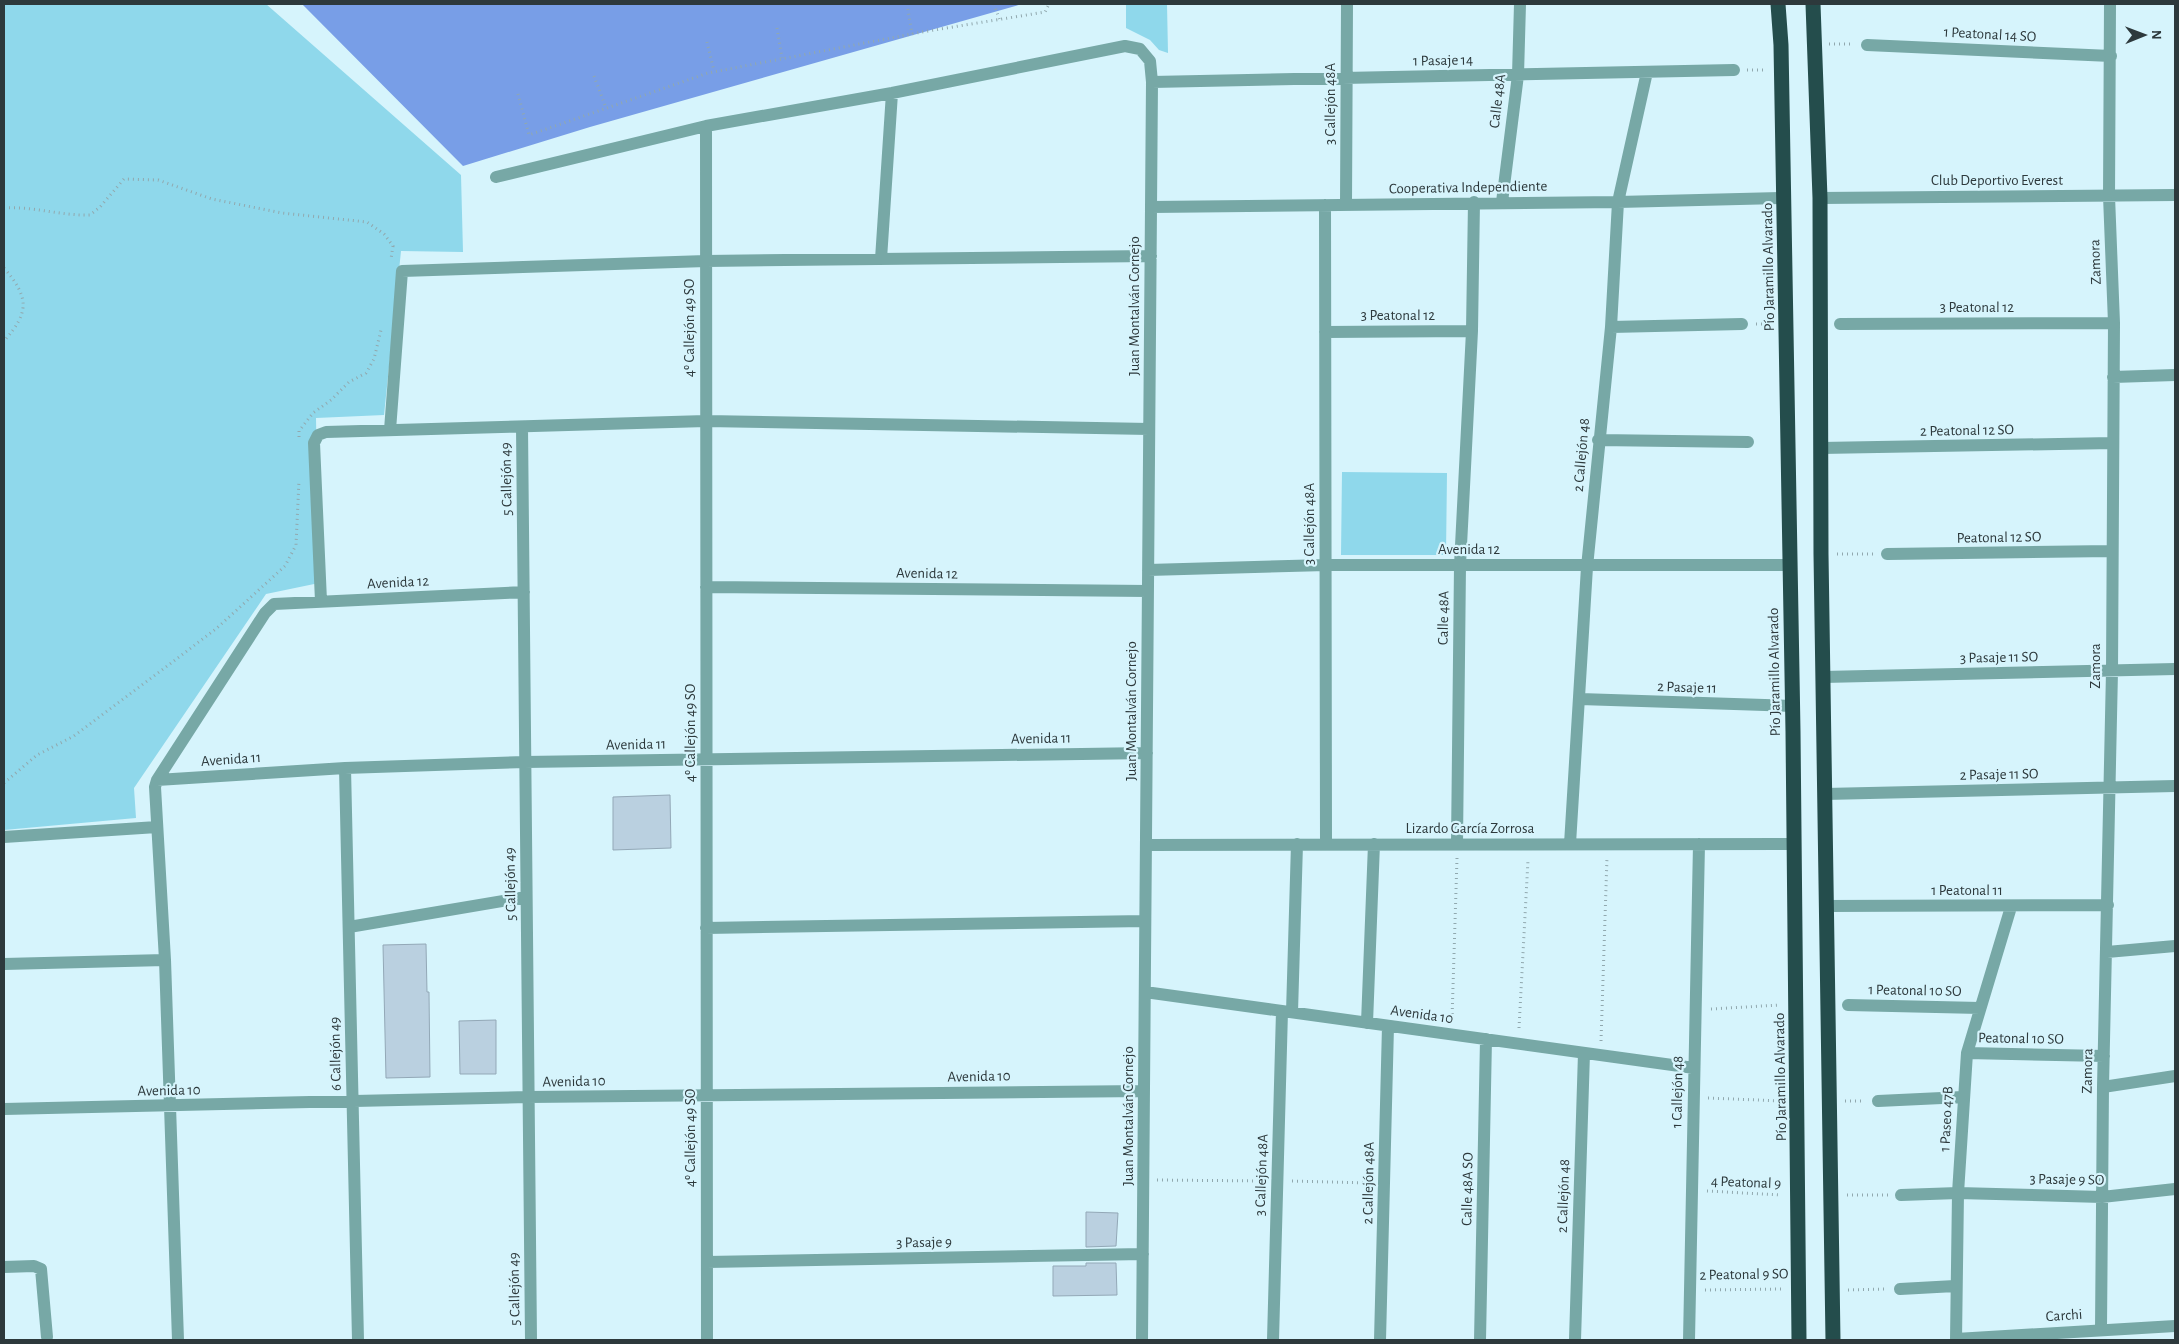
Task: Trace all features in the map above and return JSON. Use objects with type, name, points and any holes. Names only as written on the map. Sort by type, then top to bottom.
[{"type":"highway","name":"Pío Jaramillo Alvarado","points":[[1778,4],[1782,70],[1789,565],[1793,706],[1799,1340]]},
{"type":"highway","points":[[1814,4],[1820,198],[1821,554],[1834,1340]]},
{"type":"street","name":"3 Callejón 48A","points":[[1346,204],[1347,4]]},
{"type":"street","name":"Calle 48A","points":[[1502,202],[1518,74],[1520,4]]},
{"type":"street","name":"Zamora","points":[[2101,1329],[2103,1086],[2112,672],[2114,324],[2109,196],[2110,4]]},
{"type":"street","name":"1 Peatonal 14 SO","points":[[1867,44],[2111,56]]},
{"type":"street","name":"Juan Montalván Cornejo","points":[[496,177],[706,126],[892,93],[1125,46],[1140,49],[1150,61],[1152,82],[1152,207],[1142,1340]]},
{"type":"street","name":"1 Pasaje 14","points":[[1152,82],[1734,70]]},
{"type":"street","name":"2 Callejón 48","points":[[1570,844],[1587,567],[1598,440],[1611,327],[1618,202],[1647,72]]},
{"type":"street","points":[[881,259],[892,93]]},
{"type":"street","name":"4º Callejón 49 SO","points":[[706,126],[706,1340]]},
{"type":"street","name":"Club Deportivo Everest","points":[[1820,198],[2175,195]]},
{"type":"street","name":"Cooperativa Independiente","points":[[1152,207],[1474,202],[1618,202],[1784,198]]},
{"type":"street","name":"Calle 48A","points":[[1457,844],[1460,565],[1472,331],[1474,202]]},
{"type":"street","name":"3 Callejón 48A","points":[[1325,205],[1326,844]]},
{"type":"street","points":[[390,430],[402,271],[706,261],[1151,256]]},
{"type":"street","points":[[1611,327],[1742,324]]},
{"type":"street","name":"3 Peatonal 12","points":[[1840,324],[2114,324]]},
{"type":"street","name":"3 Peatonal 12","points":[[1325,332],[1472,331]]},
{"type":"street","points":[[2113,377],[2175,375]]},
{"type":"street","points":[[321,601],[314,443],[318,435],[326,432],[706,421],[1150,429]]},
{"type":"street","name":"5 Callejón 49","points":[[522,427],[531,1340]]},
{"type":"street","points":[[1598,440],[1748,442]]},
{"type":"street","name":"2 Peatonal 12 SO","points":[[1821,448],[2113,443]]},
{"type":"street","name":"Peatonal 12 SO","points":[[1887,554],[2112,551]]},
{"type":"street","name":"Avenida 12","points":[[1148,570],[1326,565],[1587,567],[1789,565]]},
{"type":"street","name":"Avenida 12","points":[[706,587],[1148,591]]},
{"type":"street","name":"Avenida 12","points":[[157,780],[265,613],[274,604],[524,592]]},
{"type":"street","name":"3 Pasaje 11 SO","points":[[1823,676],[2112,672],[2175,669]]},
{"type":"street","name":"2 Pasaje 11","points":[[1580,699],[1793,706]]},
{"type":"street","name":"Avenida 11","points":[[157,780],[345,768],[525,762],[1147,753]]},
{"type":"street","name":"6 Callejón 49","points":[[345,768],[358,1340]]},
{"type":"street","points":[[157,780],[155,786],[165,960],[178,1340]]},
{"type":"street","name":"2 Pasaje 11 SO","points":[[1825,794],[2175,786]]},
{"type":"street","points":[[4,837],[158,827]]},
{"type":"street","name":"Lizardo García Zorrosa","points":[[1146,844],[1795,844]]},
{"type":"street","name":"3 Callejón 48A","points":[[1273,1340],[1296,844]]},
{"type":"street","points":[[1366,1023],[1374,844]]},
{"type":"street","name":"1 Callejón 48","points":[[1689,1340],[1698,844]]},
{"type":"street","points":[[349,927],[526,897]]},
{"type":"street","name":"1 Peatonal 11","points":[[1826,906],[2011,907],[2108,905]]},
{"type":"street","name":"1 Paseo 47B","points":[[1956,1340],[1955,1286],[1958,1193],[1967,1053],[2011,907]]},
{"type":"street","points":[[706,928],[1145,921]]},
{"type":"street","points":[[2107,952],[2175,946]]},
{"type":"street","points":[[4,964],[165,960]]},
{"type":"street","name":"Avenida 10","points":[[1145,992],[1694,1068]]},
{"type":"street","name":"1 Peatonal 10 SO","points":[[1848,1005],[1980,1008]]},
{"type":"street","name":"2 Callejón 48A","points":[[1380,1340],[1388,1026]]},
{"type":"street","name":"Calle 48A SO","points":[[1480,1340],[1486,1039]]},
{"type":"street","name":"2 Callejón 48","points":[[1575,1340],[1584,1053]]},
{"type":"street","name":"Peatonal 10 SO","points":[[1967,1053],[2104,1056]]},
{"type":"street","points":[[2103,1086],[2175,1076]]},
{"type":"street","name":"Avenida 10","points":[[4,1109],[528,1097],[1144,1091]]},
{"type":"street","points":[[1878,1101],[1963,1097]]},
{"type":"street","name":"3 Pasaje 9 SO","points":[[1901,1195],[1958,1193],[2102,1197],[2175,1189]]},
{"type":"street","name":"3 Pasaje 9","points":[[707,1262],[1143,1254]]},
{"type":"street","points":[[4,1266],[34,1266],[41,1269],[47,1338]]},
{"type":"street","points":[[1900,1289],[1955,1286]]},
{"type":"street","name":"Carchi","points":[[1956,1340],[2101,1329],[2175,1326]]},
{"type":"path","points":[[907,4],[912,34]]},
{"type":"path","points":[[994,4],[1000,21]]},
{"type":"path","points":[[518,94],[529,135],[714,72],[912,34],[1000,21],[1045,12],[1049,4]]},
{"type":"path","points":[[777,28],[782,58]]},
{"type":"path","points":[[707,42],[714,72]]},
{"type":"path","points":[[1816,44],[1867,44]]},
{"type":"path","points":[[1734,70],[1782,70]]},
{"type":"path","points":[[594,76],[606,108]]},
{"type":"path","points":[[4,208],[25,207],[52,213],[90,215],[100,207],[124,179],[158,180],[212,199],[282,213],[367,222],[384,234],[392,246],[390,267]]},
{"type":"path","points":[[4,268],[22,298],[23,315],[4,341]]},
{"type":"path","points":[[299,441],[299,431],[313,412],[331,400],[349,382],[366,373],[374,359],[382,322]]},
{"type":"path","points":[[1742,324],[1786,324]]},
{"type":"path","points":[[4,783],[37,755],[74,736],[170,664],[216,628],[285,566],[296,545],[299,471]]},
{"type":"path","points":[[1821,554],[1887,554]]},
{"type":"path","points":[[1452,1035],[1457,844]]},
{"type":"path","points":[[1518,1044],[1529,844]]},
{"type":"path","points":[[1600,1055],[1608,844]]},
{"type":"path","points":[[1695,1009],[1796,1004]]},
{"type":"path","points":[[1694,1097],[1798,1102]]},
{"type":"path","points":[[1830,1100],[1878,1101]]},
{"type":"path","name":"4 Peatonal 9","points":[[1692,1191],[1799,1195]]},
{"type":"path","points":[[1831,1195],[1901,1195]]},
{"type":"path","name":"2 Peatonal 9 SO","points":[[1690,1290],[1800,1289]]},
{"type":"path","points":[[1833,1290],[1900,1289]]},
{"type":"shaded area","points":[[4,4],[266,4],[461,175],[463,252],[401,251],[384,415],[316,418],[319,583],[266,594],[134,788],[136,818],[4,830]]},
{"type":"shaded area","points":[[1126,4],[1167,4],[1168,53],[1159,50],[1150,40],[1126,28]]},
{"type":"shaded area","points":[[1342,472],[1447,473],[1446,555],[1341,555]]},
{"type":"water","points":[[302,4],[1022,4],[590,127],[463,166]]},
{"type":"building","points":[[670,795],[671,848],[613,850],[613,797]]},
{"type":"building","points":[[426,944],[427,992],[429,992],[430,1077],[386,1078],[383,945]]},
{"type":"building","points":[[496,1020],[496,1074],[460,1074],[459,1021]]},
{"type":"building","points":[[1086,1212],[1118,1213],[1116,1246],[1086,1247]]},
{"type":"building","points":[[1086,1263],[1116,1263],[1117,1295],[1053,1296],[1053,1266],[1086,1266]]}]
